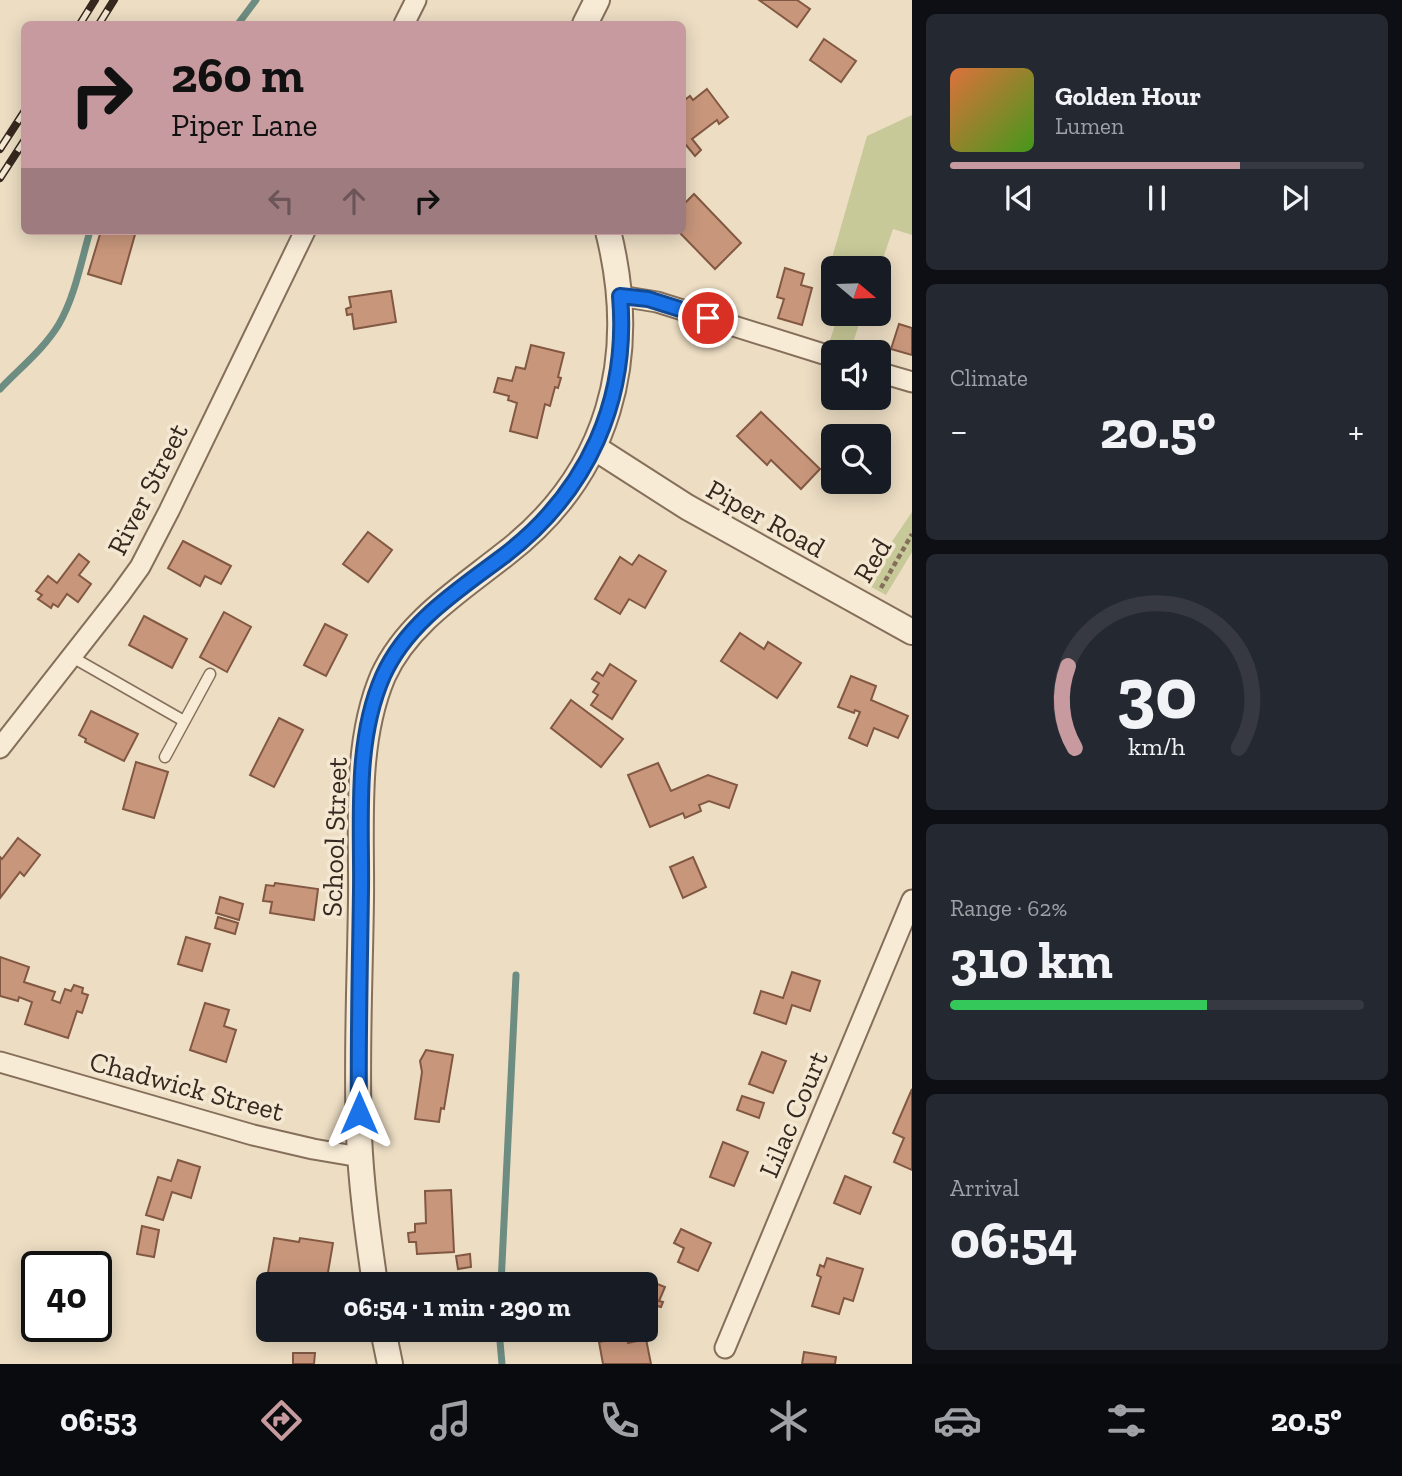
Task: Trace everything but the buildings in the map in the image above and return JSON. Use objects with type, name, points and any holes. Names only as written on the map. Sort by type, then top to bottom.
[{"type":"street","points":[[406,21],[416,0]]},
{"type":"street","points":[[586,21],[597,0]]},
{"type":"street","name":"River Street","points":[[0,748],[119,596],[148,552],[302,235]]},
{"type":"street","name":"School Street","points":[[374,1272],[360,1157],[359,1090],[362,783],[367,736],[376,695],[388,668],[418,626],[508,553],[542,521],[565,494],[595,448],[607,419],[616,382],[620,345],[620,296],[609,235]]},
{"type":"street","points":[[620,296],[657,302],[821,353]]},
{"type":"street","points":[[891,376],[912,382]]},
{"type":"street","name":"Piper Road","points":[[595,448],[687,508],[912,632]]},
{"type":"street","name":"Lilac Court","points":[[725,1348],[912,900]]},
{"type":"street","name":"Chadwick Street","points":[[0,1062],[253,1135],[360,1157]]},
{"type":"street","points":[[385,1342],[390,1364]]},
{"type":"lane","points":[[72,657],[184,721]]},
{"type":"lane","points":[[165,757],[210,674]]},
{"type":"path","name":"Red","points":[[867,608],[882,588],[912,534]]},
{"type":"green space","points":[[912,115],[912,235],[893,229],[884,256],[833,256],[867,136]]},
{"type":"green space","points":[[835,326],[859,326],[854,340],[830,340]]},
{"type":"green space","points":[[912,512],[912,552],[886,595],[864,583]]},
{"type":"waterway","points":[[240,21],[256,0]]},
{"type":"waterway","points":[[0,389],[39,350],[59,324],[73,290],[89,235]]},
{"type":"waterway","points":[[502,1272],[516,975]]},
{"type":"waterway","points":[[500,1342],[502,1364]]},
{"type":"railway","points":[[82,21],[95,0]]},
{"type":"railway","points":[[101,21],[114,0]]},
{"type":"railway","points":[[0,149],[21,117]]},
{"type":"railway","points":[[0,178],[21,146]]},
{"type":"route","points":[[359,1113],[362,783],[370,720],[383,676],[418,626],[526,537],[558,503],[578,476],[595,448],[612,401],[620,345],[620,296],[648,299],[708,318]]}]
